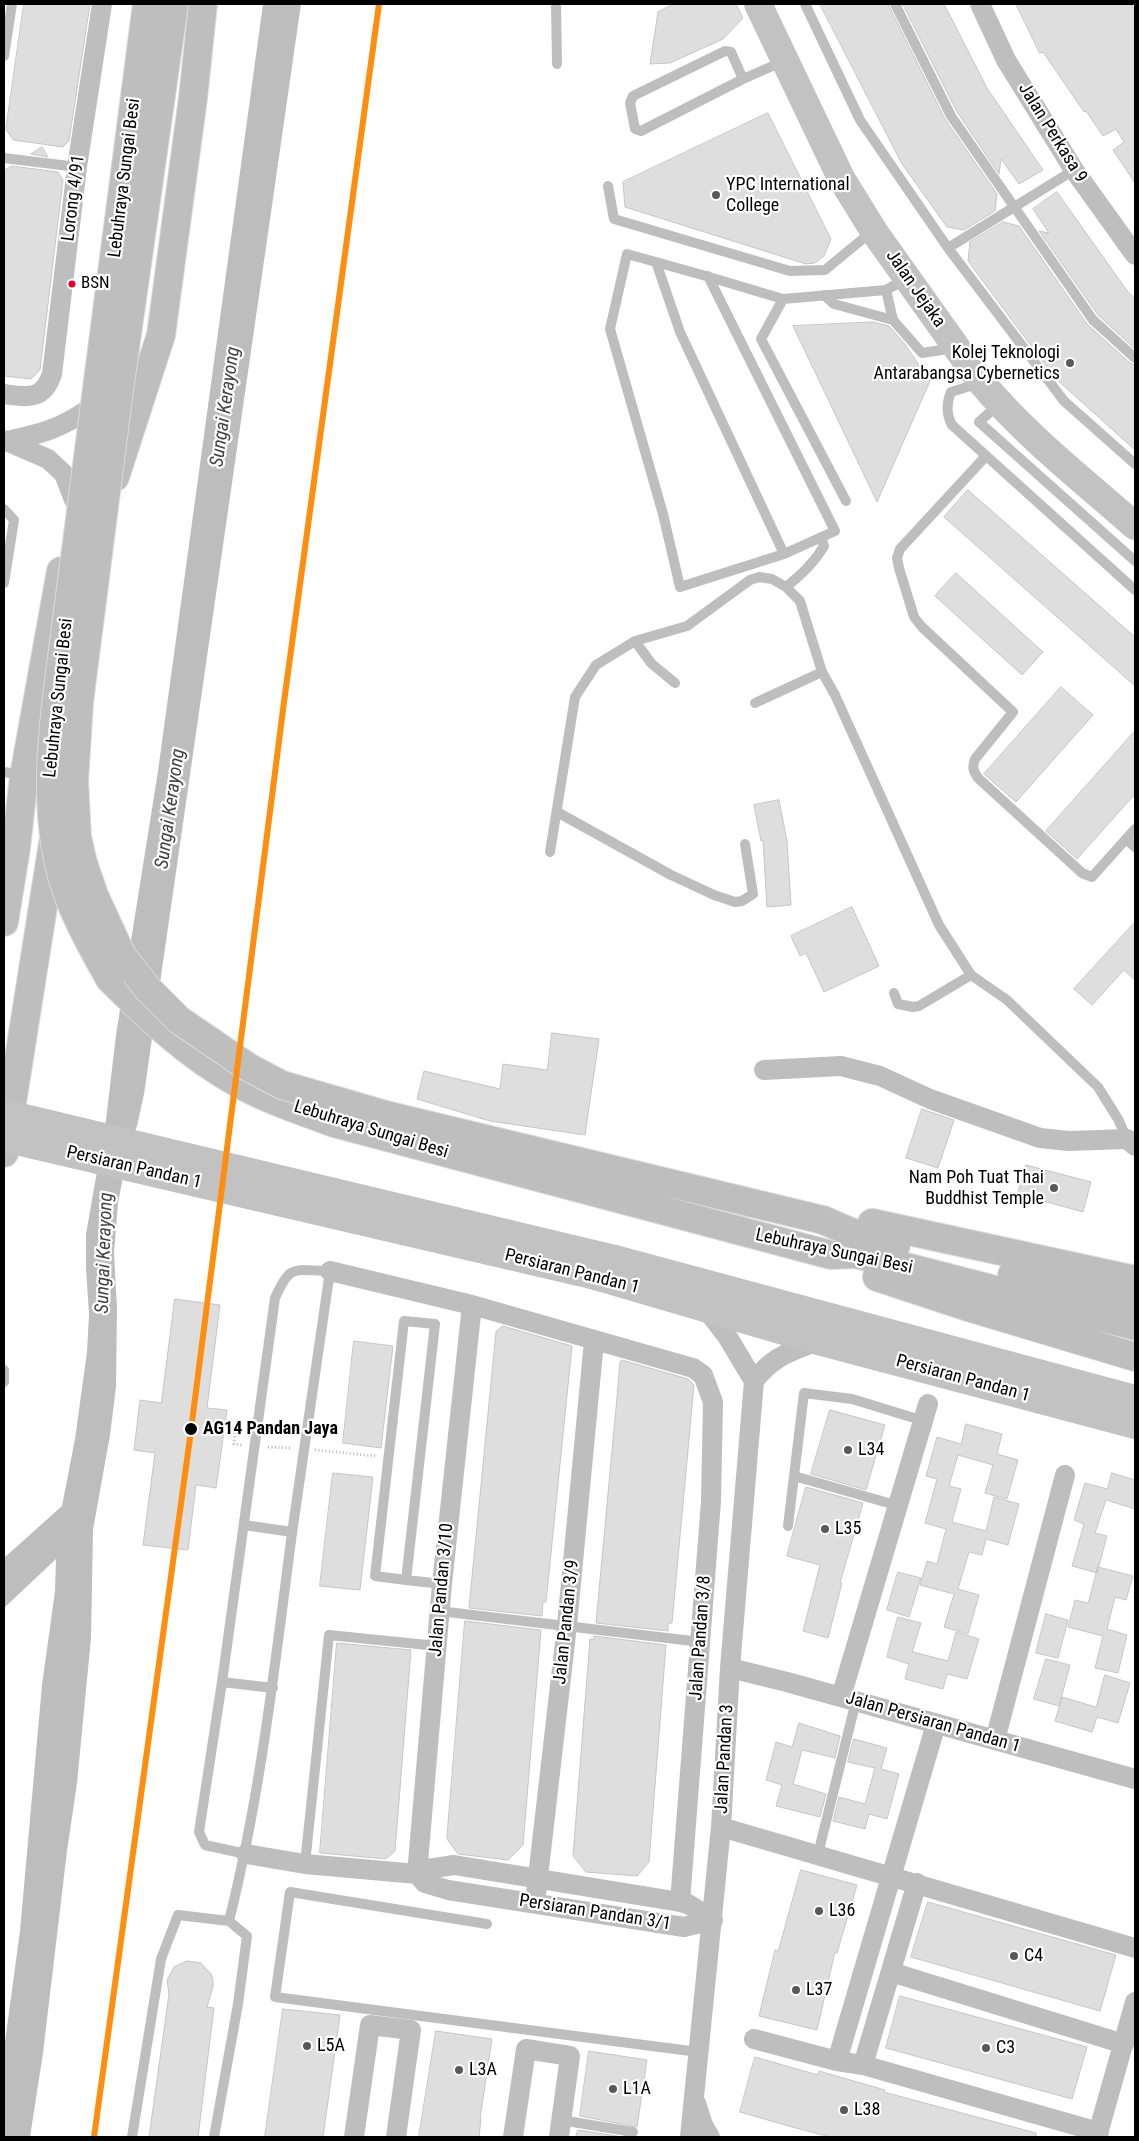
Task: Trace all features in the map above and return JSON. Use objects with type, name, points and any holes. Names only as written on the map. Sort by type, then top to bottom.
[{"type":"highway","points":[[4,922],[16,848],[14,774],[74,500],[104,318],[147,4]]},
{"type":"highway","name":"Lebuhraya Sungai Besi","points":[[147,4],[52,733],[50,775],[53,830],[70,898],[88,942],[110,979],[154,1023],[194,1055],[238,1083],[280,1103],[334,1123],[831,1255],[856,1254],[1135,1326]]},
{"type":"highway","name":"Lebuhraya Sungai Besi","points":[[174,4],[119,390],[86,644],[75,755],[74,811],[83,863],[106,923],[122,956],[148,989],[179,1020],[248,1067],[282,1085],[382,1114],[823,1220],[858,1235],[1022,1278],[1135,1304]]},
{"type":"highway","points":[[4,1153],[37,933],[141,326],[187,4]]},
{"type":"highway","points":[[115,477],[161,335],[193,98],[203,4]]},
{"type":"highway","points":[[823,1220],[862,1221],[1135,1280]]},
{"type":"highway","points":[[831,1255],[852,1269],[968,1307],[1135,1357]]},
{"type":"street","name":"Lorong 4/91","points":[[4,394],[35,395],[43,391],[49,383],[52,374],[77,168],[102,4]]},
{"type":"street","name":"Jalan Jejaka","points":[[758,4],[841,178],[875,232],[897,284],[956,348],[999,404],[1135,526]]},
{"type":"street","name":"Jalan Perkasa 9","points":[[980,4],[1006,60],[1074,170],[1135,255]]},
{"type":"street","points":[[6,440],[50,431],[70,422],[89,409]]},
{"type":"street","points":[[6,440],[48,458],[64,474],[74,500]]},
{"type":"street","points":[[764,1070],[841,1066],[880,1076],[930,1099],[1040,1138],[1068,1142],[1131,1142]]},
{"type":"street","name":"Persiaran Pandan 1","points":[[4,1113],[615,1259],[1135,1399]]},
{"type":"street","name":"Persiaran Pandan 1","points":[[4,1138],[592,1275],[818,1340],[1135,1425]]},
{"type":"street","points":[[330,1271],[472,1305],[594,1341]]},
{"type":"street","name":"Jalan Pandan 3/10","points":[[417,1874],[442,1584],[472,1305]]},
{"type":"street","points":[[706,1309],[727,1336],[754,1381],[777,1357],[818,1340]]},
{"type":"street","name":"Jalan Pandan 3/8","points":[[594,1341],[693,1368],[703,1376],[713,1402],[711,1501],[680,1902]]},
{"type":"street","name":"Jalan Pandan 3/9","points":[[535,1903],[567,1625],[594,1341]]},
{"type":"street","name":"Jalan Pandan 3","points":[[690,2137],[721,1826],[730,1668],[754,1381]]},
{"type":"street","points":[[849,1699],[899,1506],[926,1412]]},
{"type":"street","points":[[995,1740],[1065,1475]]},
{"type":"street","points":[[711,1501],[744,1506]]},
{"type":"street","name":"Jalan Persiaran Pandan 1","points":[[730,1668],[1135,1778]]},
{"type":"street","points":[[836,2061],[936,1724]]},
{"type":"street","points":[[721,1826],[1135,1948]]},
{"type":"street","name":"Persiaran Pandan 3/1","points":[[246,1854],[305,1864],[417,1874],[428,1869],[454,1865],[680,1902],[688,1904],[713,1920]]},
{"type":"street","name":"Persiaran Pandan 3/1","points":[[417,1874],[425,1883],[448,1890],[684,1927],[713,1920]]},
{"type":"street","points":[[863,2066],[917,1883]]},
{"type":"street","points":[[891,1972],[1124,2044]]},
{"type":"street","points":[[754,2039],[836,2061],[863,2066],[1098,2135],[1135,2002]]},
{"type":"street","points":[[354,2137],[370,2025],[411,2030],[396,2137]]},
{"type":"street","points":[[513,2137],[526,2049],[570,2056],[560,2128]]},
{"type":"street","points":[[694,2096],[703,2125],[710,2137]]},
{"type":"lane","points":[[4,56],[12,4]]},
{"type":"lane","points":[[556,4],[557,64]]},
{"type":"lane","points":[[805,4],[860,120],[948,248],[1064,401],[1135,464]]},
{"type":"lane","points":[[895,4],[951,116],[1093,320],[1135,358]]},
{"type":"lane","points":[[743,79],[730,52],[725,51],[634,96],[630,103],[635,129],[641,131],[743,79],[785,60]]},
{"type":"lane","points":[[4,158],[77,168]]},
{"type":"lane","points":[[948,248],[1074,170]]},
{"type":"lane","points":[[608,186],[614,219],[790,271],[825,270],[865,237],[875,232]]},
{"type":"lane","points":[[708,276],[835,531],[784,554],[680,587],[663,514],[610,329],[627,254],[708,276],[782,299],[824,296],[897,284],[893,320]]},
{"type":"lane","points":[[656,262],[680,332],[784,554]]},
{"type":"lane","points":[[824,296],[834,304],[893,320],[922,354],[956,348]]},
{"type":"lane","points":[[782,299],[760,338],[846,501]]},
{"type":"lane","points":[[981,382],[951,392],[948,400],[947,416],[952,424],[1135,590]]},
{"type":"lane","points":[[999,404],[979,422],[1135,561]]},
{"type":"lane","points":[[986,456],[900,549],[897,558],[914,617],[922,627],[1013,712],[975,759],[972,766],[978,778],[1082,873],[1092,877],[1135,829]]},
{"type":"lane","points":[[4,509],[14,520],[4,583]]},
{"type":"lane","points":[[786,587],[810,568],[824,546],[821,537]]},
{"type":"lane","points":[[550,852],[575,697],[596,665],[635,641],[687,626],[750,580],[759,577],[772,579],[786,587],[800,601],[822,672],[938,925],[971,975],[1007,1000],[1098,1087],[1131,1142]]},
{"type":"lane","points":[[635,641],[652,663],[675,682]]},
{"type":"lane","points":[[755,703],[822,672]]},
{"type":"lane","points":[[557,812],[671,875],[714,895],[735,902],[742,901],[753,894],[744,844]]},
{"type":"lane","points":[[1126,839],[1135,847]]},
{"type":"lane","points":[[894,993],[898,1004],[913,1007],[920,1006],[971,975]]},
{"type":"lane","points":[[229,1921],[246,1854],[273,1688],[292,1532],[330,1271],[294,1270],[283,1279],[275,1298],[222,1682],[199,1832],[205,1845],[246,1854]]},
{"type":"lane","points":[[406,1580],[435,1324],[404,1321],[375,1576],[406,1580],[442,1584]]},
{"type":"lane","points":[[4,1370],[4,1382]]},
{"type":"lane","points":[[788,1526],[804,1393],[926,1412]]},
{"type":"lane","points":[[794,1476],[899,1506]]},
{"type":"lane","points":[[244,1525],[292,1532]]},
{"type":"lane","points":[[440,1610],[700,1642]]},
{"type":"lane","points":[[305,1864],[329,1635],[437,1646]]},
{"type":"lane","points":[[222,1682],[273,1688]]},
{"type":"lane","points":[[818,1854],[849,1699]]},
{"type":"lane","points":[[487,1924],[290,1892],[275,1997],[698,2052]]},
{"type":"lane","points":[[132,2137],[161,1959],[178,1915],[229,1921],[246,1936],[238,2004],[214,2137]]},
{"type":"lane","points":[[560,2128],[633,2132]]},
{"type":"water","name":"Sungai Kerayong","points":[[263,4],[301,4],[144,1094],[137,1126],[129,1146],[118,1203],[114,1253],[117,1308],[116,1387],[110,1435],[93,1530],[91,1638],[77,1783],[43,2053],[30,2137],[4,2137],[4,2049],[20,1931],[42,1685],[55,1591],[56,1559],[4,1608],[4,1558],[62,1506],[75,1439],[87,1352],[89,1314],[86,1234],[106,1120],[116,1035],[158,771]]},
{"type":"building","points":[[24,4],[90,4],[69,141],[63,147],[13,140],[6,129]]},
{"type":"building","points":[[674,4],[736,4],[743,18],[723,39],[670,63],[650,64],[658,12]]},
{"type":"building","points":[[820,4],[888,4],[945,119],[997,194],[995,211],[964,230],[947,227],[902,164]]},
{"type":"building","points":[[903,4],[944,4],[987,88],[1043,170],[1019,184],[1001,159],[999,174],[957,112]]},
{"type":"building","points":[[1016,4],[1131,4],[1135,10],[1135,183],[1113,150],[1124,142],[1116,129],[1103,136],[1086,111],[1084,112],[1043,52],[1040,53]]},
{"type":"building","name":"YPC International College","points":[[768,113],[831,239],[824,256],[815,263],[806,264],[625,207],[623,182]]},
{"type":"building","points":[[42,147],[48,157],[31,154]]},
{"type":"building","points":[[12,166],[58,172],[63,180],[40,370],[31,379],[4,376],[4,171]]},
{"type":"building","points":[[1057,192],[1128,292],[1135,298],[1135,349],[1098,315],[1039,231],[1049,233],[1033,209]]},
{"type":"building","points":[[1003,222],[1019,226],[1087,324],[1130,363],[1135,365],[1135,450],[1055,378],[968,261],[970,242]]},
{"type":"building","points":[[873,322],[889,326],[904,343],[930,381],[877,502],[793,326]]},
{"type":"building","points":[[968,490],[1135,637],[1135,686],[944,517]]},
{"type":"building","points":[[956,573],[1043,652],[1022,675],[935,596]]},
{"type":"building","points":[[1061,687],[1093,715],[1016,802],[984,774]]},
{"type":"building","points":[[1135,731],[1135,794],[1077,859],[1046,831]]},
{"type":"building","points":[[779,800],[787,841],[791,905],[767,907],[763,840],[761,841],[754,805]]},
{"type":"building","points":[[852,907],[879,966],[824,992],[806,953],[800,956],[791,936]]},
{"type":"building","points":[[1135,922],[1135,980],[1124,970],[1092,1005],[1074,989]]},
{"type":"building","points":[[552,1033],[599,1039],[585,1135],[490,1121],[417,1099],[424,1071],[500,1089],[503,1064],[547,1070]]},
{"type":"building","points":[[922,1109],[954,1120],[938,1168],[906,1158]]},
{"type":"building","name":"Nam Poh Tuat Thai Buddhist Temple","points":[[1026,1165],[1091,1182],[1083,1212],[1018,1194]]},
{"type":"building","name":"AG14 Pandan Jaya","points":[[175,1299],[220,1305],[207,1408],[227,1410],[216,1488],[196,1485],[188,1550],[143,1545],[155,1453],[134,1450],[140,1400],[161,1403]]},
{"type":"building","points":[[503,1326],[572,1346],[546,1602],[543,1602],[542,1616],[469,1608],[496,1332]]},
{"type":"building","points":[[354,1341],[393,1346],[381,1448],[343,1443]]},
{"type":"building","points":[[622,1360],[688,1379],[694,1385],[672,1623],[668,1623],[668,1631],[596,1623],[620,1362]]},
{"type":"building","name":"L34","points":[[830,1410],[885,1425],[866,1490],[811,1474]]},
{"type":"building","points":[[966,1424],[1002,1434],[997,1454],[1018,1460],[1007,1499],[985,1493],[993,1465],[958,1455],[949,1486],[961,1489],[952,1522],[986,1531],[994,1497],[1019,1504],[1008,1545],[986,1539],[982,1555],[969,1552],[958,1589],[979,1595],[968,1634],[944,1627],[954,1594],[920,1585],[927,1561],[937,1564],[946,1529],[925,1523],[937,1479],[926,1476],[937,1437],[961,1444]]},
{"type":"building","points":[[333,1473],[373,1477],[360,1590],[320,1586]]},
{"type":"building","points":[[1112,1473],[1135,1480],[1135,1509],[1106,1500],[1095,1533],[1107,1536],[1097,1573],[1072,1566],[1084,1524],[1074,1520],[1085,1483],[1107,1489]]},
{"type":"building","name":"L35","points":[[806,1487],[863,1503],[840,1583],[842,1583],[828,1638],[803,1631],[820,1565],[787,1556]]},
{"type":"building","points":[[1098,1567],[1133,1576],[1126,1600],[1115,1597],[1107,1629],[1127,1635],[1118,1673],[1095,1668],[1103,1636],[1068,1627],[1075,1600],[1088,1603]]},
{"type":"building","points":[[898,1572],[921,1578],[909,1617],[887,1610]]},
{"type":"building","points":[[1046,1614],[1068,1620],[1058,1658],[1036,1653]]},
{"type":"building","points":[[898,1617],[921,1623],[912,1653],[948,1661],[956,1632],[979,1639],[967,1679],[947,1674],[943,1689],[905,1679],[909,1664],[887,1657]]},
{"type":"building","points":[[465,1621],[541,1630],[523,1845],[508,1860],[458,1854],[447,1839]]},
{"type":"building","points":[[594,1636],[666,1645],[649,1862],[637,1876],[586,1872],[573,1856],[590,1639],[594,1639]]},
{"type":"building","points":[[337,1643],[411,1650],[395,1851],[386,1859],[320,1853]]},
{"type":"building","points":[[1046,1659],[1070,1665],[1059,1706],[1034,1699]]},
{"type":"building","points":[[1105,1675],[1130,1683],[1118,1723],[1097,1717],[1092,1732],[1055,1721],[1062,1697],[1096,1707]]},
{"type":"building","points":[[799,1723],[840,1736],[835,1758],[802,1750],[793,1784],[826,1794],[820,1817],[776,1806],[782,1785],[766,1780],[776,1742],[792,1747]]},
{"type":"building","points":[[854,1739],[887,1748],[881,1769],[899,1774],[887,1819],[869,1814],[865,1829],[833,1821],[839,1797],[865,1804],[875,1768],[848,1762]]},
{"type":"building","points":[[801,1870],[857,1885],[837,1953],[835,1952],[817,2030],[759,2016],[775,1950],[778,1951]]},
{"type":"building","name":"C4","points":[[928,1902],[1116,1955],[1100,2011],[911,1957]]},
{"type":"building","points":[[187,1961],[201,1963],[211,1974],[213,1980],[213,1987],[207,2007],[214,2008],[198,2137],[149,2137],[169,1994],[167,1980],[174,1967]]},
{"type":"building","name":"C3","points":[[900,1996],[1087,2047],[1072,2099],[886,2048]]},
{"type":"building","points":[[283,2009],[340,2015],[323,2137],[265,2137]]},
{"type":"building","name":"L3A","points":[[436,2031],[492,2039],[479,2137],[419,2137]]},
{"type":"building","name":"L1A","points":[[589,2051],[647,2060],[637,2127],[580,2116]]},
{"type":"building","points":[[755,2057],[818,2075],[819,2071],[885,2090],[884,2092],[1036,2133],[1036,2137],[830,2137],[792,2127],[740,2112]]},
{"type":"building","points":[[578,2130],[623,2137],[576,2137]]},
{"type":"transit line","points":[[94,2137],[190,1438],[284,702],[379,4]]},
{"type":"place","name":"YPC International College","points":[[716,195]]},
{"type":"place","name":"BSN","points":[[72,284]]},
{"type":"place","name":"Kolej Teknologi Antarabangsa Cybernetics","points":[[1070,363]]},
{"type":"place","name":"Nam Poh Tuat Thai Buddhist Temple","points":[[1054,1188]]},
{"type":"place","name":"AG14 Pandan Jaya","points":[[191,1429]]},
{"type":"place","name":"L34","points":[[848,1450]]},
{"type":"place","name":"L35","points":[[825,1529]]},
{"type":"place","name":"L36","points":[[819,1911]]},
{"type":"place","name":"C4","points":[[1014,1956]]},
{"type":"place","name":"L37","points":[[796,1990]]},
{"type":"place","name":"L5A","points":[[307,2046]]},
{"type":"place","name":"C3","points":[[986,2048]]},
{"type":"place","name":"L3A","points":[[459,2070]]},
{"type":"place","name":"L1A","points":[[613,2089]]},
{"type":"place","name":"L38","points":[[844,2110]]}]
